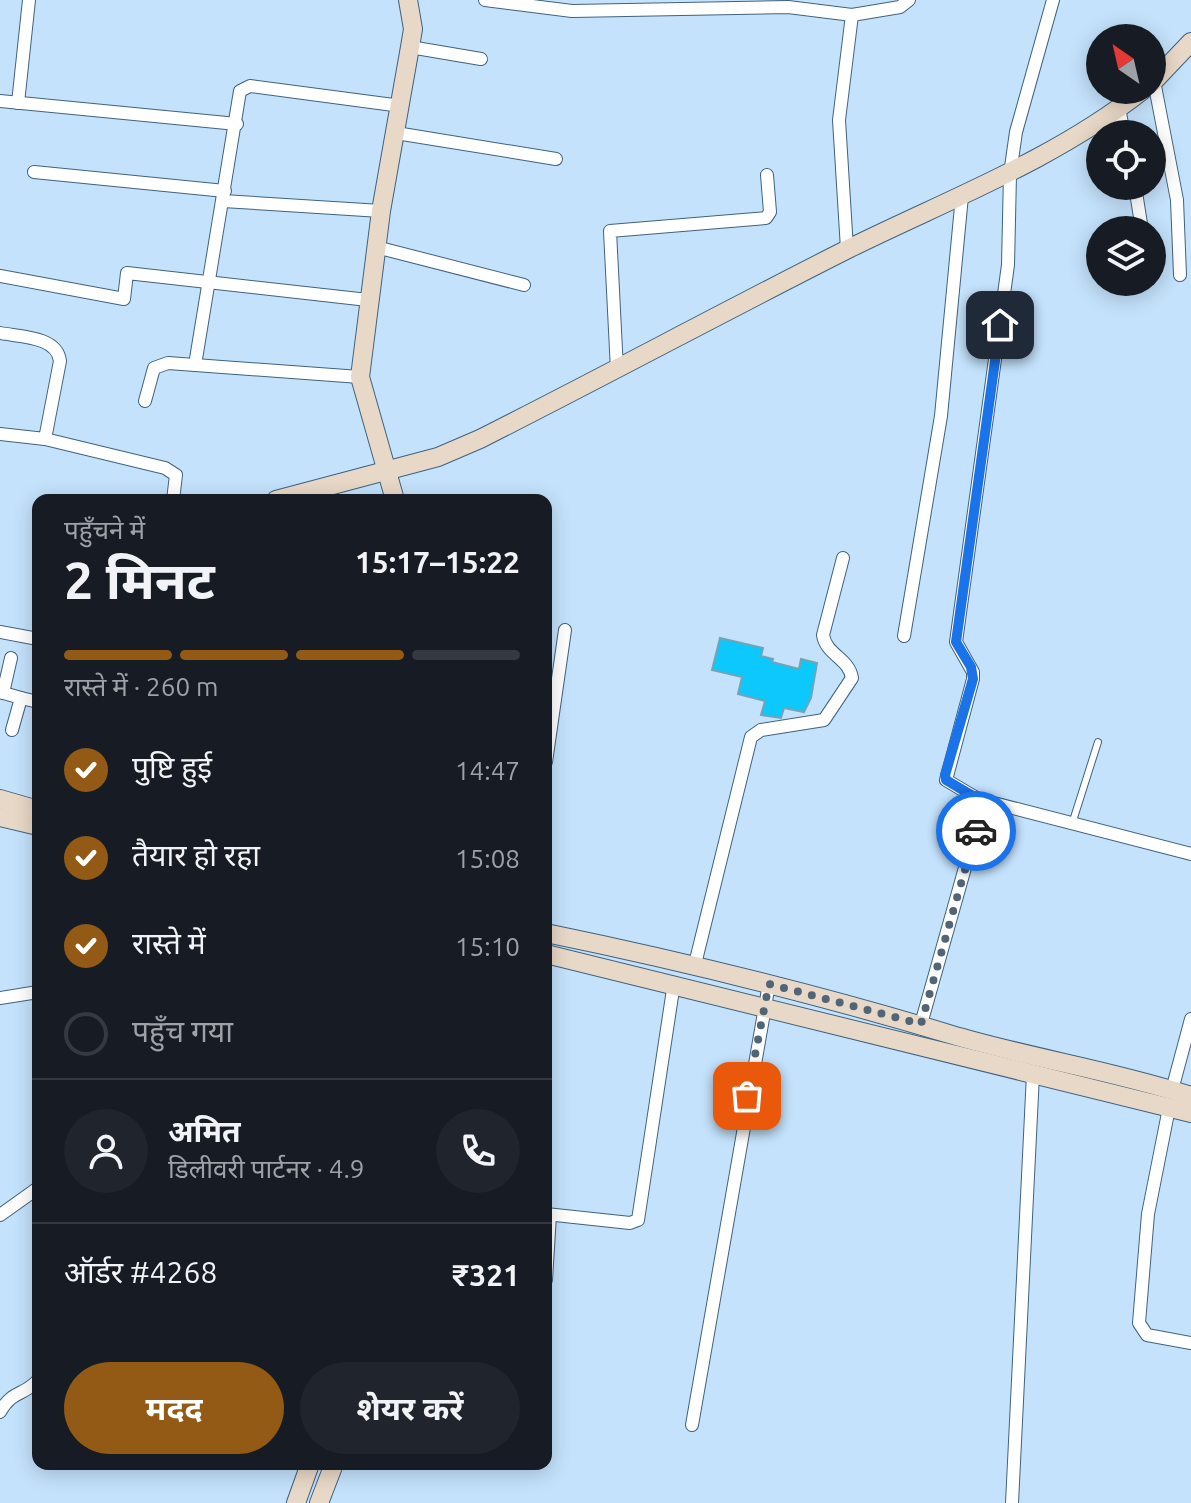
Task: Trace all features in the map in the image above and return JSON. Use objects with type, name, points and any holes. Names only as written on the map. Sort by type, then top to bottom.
[{"type":"street","points":[[18,103],[29,0]]},
{"type":"street","points":[[394,494],[360,377],[381,211],[413,29],[408,0]]},
{"type":"street","points":[[485,0],[608,6],[788,7],[852,15],[900,7],[909,0]]},
{"type":"street","points":[[1053,0],[1016,132],[1010,174],[1008,265],[956,642],[971,667],[973,679],[945,775],[946,780],[978,799],[1191,854]]},
{"type":"street","points":[[847,249],[839,120],[852,15]]},
{"type":"street","points":[[1166,68],[1191,42]]},
{"type":"street","points":[[410,47],[481,59]]},
{"type":"street","points":[[195,365],[240,91],[250,86],[401,106]]},
{"type":"street","points":[[0,101],[237,124]]},
{"type":"street","points":[[299,494],[438,457],[480,439],[847,249],[1010,174],[1124,104]]},
{"type":"street","points":[[1155,104],[1177,200],[1185,256],[1180,275]]},
{"type":"street","points":[[1119,108],[1121,120]]},
{"type":"street","points":[[396,133],[556,159]]},
{"type":"street","points":[[34,172],[224,196],[381,211]]},
{"type":"street","points":[[617,370],[610,231],[766,218],[770,212],[767,175]]},
{"type":"street","points":[[904,636],[941,416],[962,196]]},
{"type":"street","points":[[1177,200],[1191,196]]},
{"type":"street","points":[[376,247],[524,285]]},
{"type":"street","points":[[0,276],[124,299],[127,273],[368,300]]},
{"type":"street","points":[[0,333],[50,344],[59,354],[45,439]]},
{"type":"street","points":[[145,401],[154,368],[168,363],[360,377]]},
{"type":"street","points":[[0,434],[45,439],[165,468],[176,475],[174,494]]},
{"type":"street","points":[[695,964],[751,737],[761,730],[824,720],[852,678],[847,665],[824,644],[823,635],[843,558]]},
{"type":"street","points":[[552,720],[565,630]]},
{"type":"street","points":[[0,632],[32,638]]},
{"type":"street","points":[[11,658],[1,692],[32,701]]},
{"type":"street","points":[[12,730],[21,698]]},
{"type":"street","points":[[0,799],[32,813]]},
{"type":"street","points":[[921,1024],[981,811],[978,799]]},
{"type":"street","points":[[0,817],[32,815]]},
{"type":"street","points":[[552,934],[695,964],[921,1024],[1171,1099],[1191,1113]]},
{"type":"street","points":[[552,955],[1033,1074],[1171,1099],[1191,1096]]},
{"type":"street","points":[[552,1215],[630,1223],[638,1220],[674,983]]},
{"type":"street","points":[[692,1425],[769,984]]},
{"type":"street","points":[[0,998],[32,993]]},
{"type":"street","points":[[1191,1019],[1148,1214],[1139,1323],[1147,1335],[1191,1343]]},
{"type":"street","points":[[1012,1503],[1033,1074]]},
{"type":"street","points":[[0,1215],[32,1192]]},
{"type":"street","points":[[0,1412],[12,1394],[32,1385]]},
{"type":"street","points":[[296,1503],[308,1470]]},
{"type":"street","points":[[319,1503],[332,1470]]},
{"type":"lane","points":[[1072,824],[1098,742]]},
{"type":"building","points":[[720,638],[763,648],[761,656],[799,669],[801,659],[817,663],[811,698],[804,712],[784,708],[781,718],[761,715],[765,701],[738,694],[742,677],[712,670]]},
{"type":"way so far","points":[[747,1096],[769,984],[921,1024],[976,831]]},
{"type":"route","points":[[976,831],[981,811],[978,799],[946,780],[945,775],[973,679],[971,667],[956,642],[1000,325]]}]
